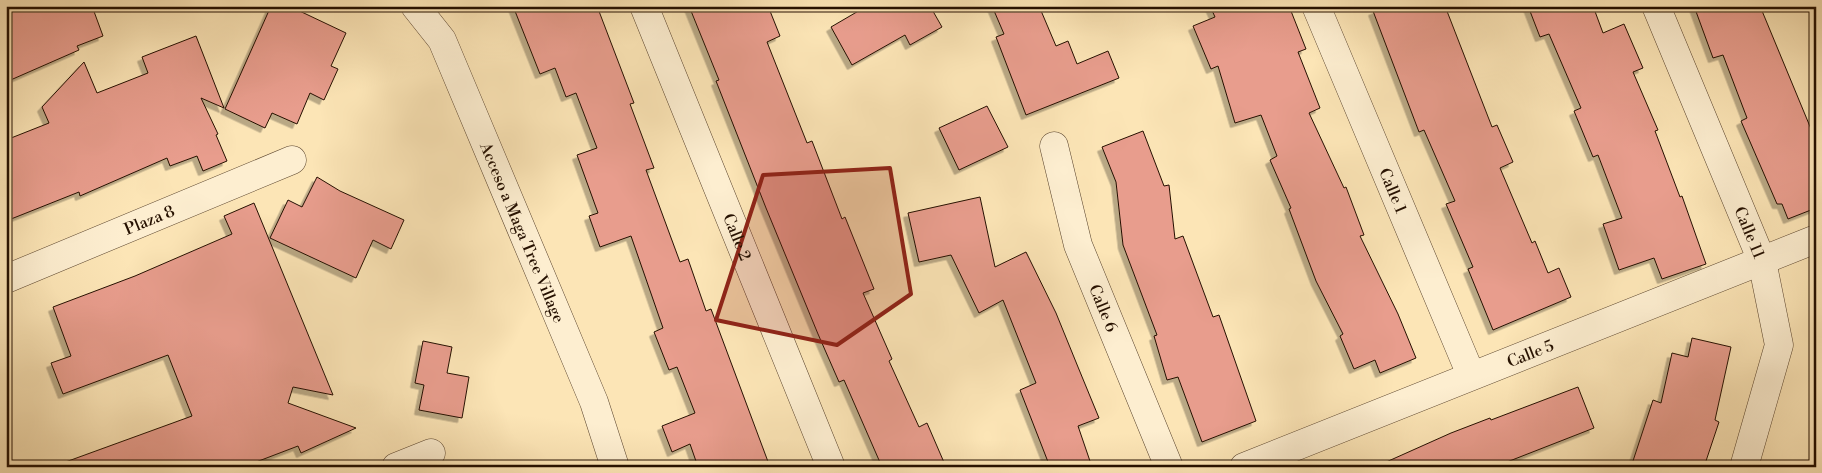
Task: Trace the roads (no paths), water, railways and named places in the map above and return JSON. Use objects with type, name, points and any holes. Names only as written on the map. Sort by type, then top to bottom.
[{"type":"street","name":"Acceso a Maga Tree Village","points":[[415,6],[442,40],[594,402],[615,467]]},
{"type":"street","name":"Calle 2","points":[[644,6],[831,467]]},
{"type":"street","name":"Calle 1","points":[[1316,6],[1471,375]]},
{"type":"street","name":"Calle 11","points":[[1656,6],[1762,261],[1779,345],[1744,467]]},
{"type":"street","name":"Calle 6","points":[[1054,146],[1078,245],[1169,467]]},
{"type":"street","name":"Plaza 8","points":[[6,279],[292,160]]},
{"type":"street","name":"Calle 5","points":[[1244,467],[1816,239]]},
{"type":"street","points":[[396,467],[431,453]]}]
